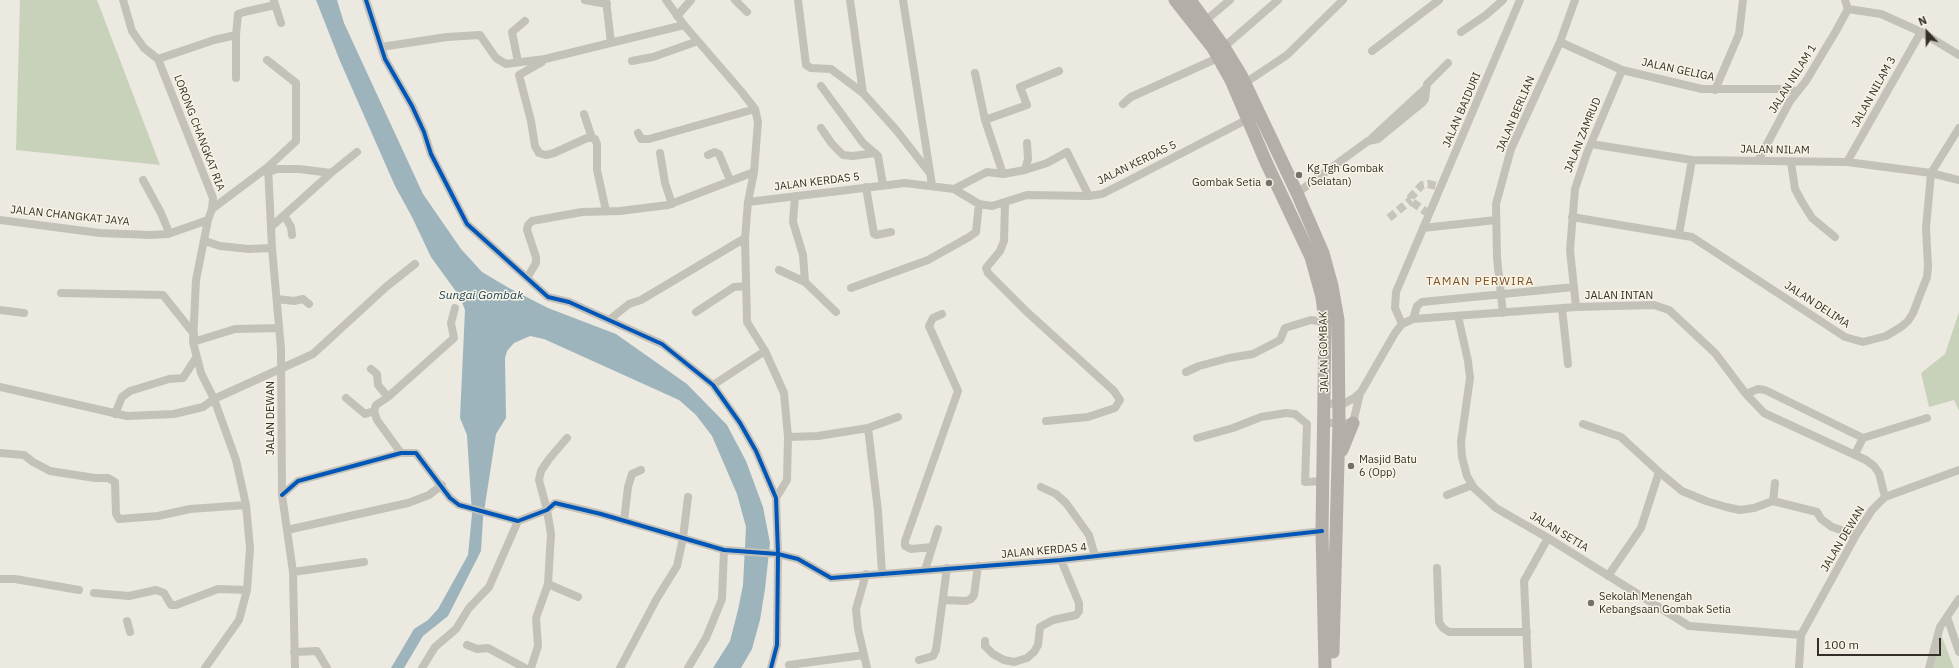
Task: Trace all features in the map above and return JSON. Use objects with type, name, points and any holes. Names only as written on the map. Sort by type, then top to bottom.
[{"type":"main road","name":"JALAN GOMBAK","points":[[1175,0],[1221,52],[1244,83],[1297,193],[1323,253],[1332,286],[1338,320],[1339,404],[1334,668]]},
{"type":"main road","name":"JALAN GOMBAK","points":[[1190,0],[1205,21],[1221,52],[1248,119],[1311,257],[1322,297],[1325,322],[1325,422],[1322,531],[1325,668]]},
{"type":"main road","points":[[1338,460],[1353,423]]},
{"type":"street","name":"LORONG CHANGKAT RIA","points":[[123,0],[132,31],[144,48],[158,59],[212,192],[212,209],[208,220],[196,280],[193,338],[196,358],[214,398],[236,460],[246,506],[250,548],[247,590],[239,620],[205,668]]},
{"type":"street","points":[[366,0],[385,59],[419,122],[431,154],[468,224],[548,297],[569,302],[662,344],[713,385],[740,423],[756,451],[776,498],[775,554],[777,645],[771,668]]},
{"type":"street","points":[[585,0],[607,2],[611,43]]},
{"type":"street","points":[[666,0],[684,25],[755,109],[758,122],[754,172],[748,202],[745,238],[747,322],[765,351],[784,393],[788,437],[787,480],[776,498]]},
{"type":"street","points":[[677,16],[691,0]]},
{"type":"street","points":[[735,0],[747,12]]},
{"type":"street","points":[[798,0],[806,65],[811,68],[831,69],[863,93],[897,131],[929,172]]},
{"type":"street","points":[[850,0],[863,93]]},
{"type":"street","points":[[903,0],[932,185]]},
{"type":"street","points":[[1205,21],[1230,0]]},
{"type":"street","points":[[1122,104],[1131,97],[1221,52],[1278,0]]},
{"type":"street","points":[[1244,83],[1287,55],[1343,0]]},
{"type":"street","points":[[1372,51],[1440,0]]},
{"type":"street","points":[[1462,32],[1486,15],[1503,0]]},
{"type":"street","name":"JALAN BAIDURI","points":[[1402,324],[1395,308],[1396,292],[1520,0]]},
{"type":"street","name":"JALAN BERLIAN","points":[[1503,313],[1496,204],[1511,149],[1560,42],[1575,0]]},
{"type":"street","points":[[1715,90],[1739,34],[1743,0]]},
{"type":"street","points":[[1845,0],[1848,9],[1881,14],[1921,32],[1959,55]]},
{"type":"street","points":[[236,78],[236,35],[238,14],[274,3],[281,23]]},
{"type":"street","name":"JALAN NILAM 1","points":[[1758,161],[1797,91],[1806,81],[1848,9]]},
{"type":"street","points":[[518,62],[512,32],[525,21]]},
{"type":"street","points":[[381,47],[447,37],[480,34],[496,58],[506,64],[545,60],[684,25]]},
{"type":"street","name":"JALAN NILAM 3","points":[[1847,162],[1921,32]]},
{"type":"street","points":[[158,59],[214,40],[236,35]]},
{"type":"street","points":[[632,61],[654,57],[698,42]]},
{"type":"street","name":"JALAN GELIGA","points":[[1560,42],[1622,70],[1702,89],[1778,89],[1797,91]]},
{"type":"street","points":[[212,209],[268,169],[296,141],[296,83],[267,60]]},
{"type":"street","points":[[545,60],[518,75],[531,121],[535,146],[539,153],[546,155],[554,153],[588,138],[592,138]]},
{"type":"street","points":[[1297,193],[1368,141],[1378,139],[1422,103],[1425,99],[1425,89],[1427,84],[1448,63]]},
{"type":"street","name":"JALAN ZAMRUD","points":[[1576,307],[1570,250],[1575,189],[1591,144],[1622,70]]},
{"type":"street","points":[[985,120],[1027,105],[1020,87],[1059,71]]},
{"type":"street","points":[[976,73],[985,120],[1003,174]]},
{"type":"street","points":[[821,86],[863,142],[878,156],[883,185]]},
{"type":"street","points":[[638,133],[641,140],[649,139],[755,109]]},
{"type":"street","points":[[584,114],[592,138],[597,144],[597,170],[606,211]]},
{"type":"street","name":"JALAN KERDAS 5","points":[[748,202],[905,183],[932,185],[954,189],[979,204],[992,206],[1027,195],[1089,196],[1102,194],[1248,119]]},
{"type":"street","points":[[821,128],[832,144],[843,155],[852,156],[875,152]]},
{"type":"street","points":[[1931,173],[1959,128]]},
{"type":"street","points":[[1025,170],[1028,159],[1027,143]]},
{"type":"street","name":"JALAN NILAM","points":[[1591,144],[1692,160],[1847,162],[1931,173],[1959,180]]},
{"type":"street","points":[[271,227],[330,172],[357,152]]},
{"type":"street","points":[[708,155],[716,152],[719,154],[730,180]]},
{"type":"street","points":[[954,189],[987,172],[1003,174],[1025,170],[1047,163],[1067,152],[1089,196]]},
{"type":"street","points":[[660,153],[665,183],[672,204]]},
{"type":"street","points":[[1679,234],[1692,160]]},
{"type":"street","points":[[1791,162],[1795,188],[1802,202],[1812,218],[1836,237]]},
{"type":"street","points":[[268,169],[299,169],[330,172]]},
{"type":"street","name":"JALAN DEWAN","points":[[268,169],[272,248],[282,369],[282,496],[293,572],[295,668]]},
{"type":"street","points":[[527,278],[536,263],[536,257],[527,230],[528,225],[532,221],[582,212],[672,204],[730,180],[754,172]]},
{"type":"street","name":"JALAN DELIMA","points":[[1572,218],[1692,237],[1845,337],[1863,342],[1891,333],[1908,321],[1913,313],[1927,277],[1928,267],[1926,228],[1931,173]]},
{"type":"street","points":[[143,180],[161,213],[168,230],[168,234]]},
{"type":"street","points":[[866,187],[874,234],[876,235],[890,232]]},
{"type":"street","points":[[795,196],[793,222],[803,255],[805,282]]},
{"type":"street","points":[[1005,203],[1004,241],[1000,251],[986,268],[988,274],[1027,312],[1114,391],[1120,400],[1115,408],[1088,417],[1046,421]]},
{"type":"street","points":[[851,288],[928,260],[949,250],[969,237],[976,232],[979,204]]},
{"type":"street","points":[[284,214],[291,227],[292,234]]},
{"type":"street","name":"JALAN CHANGKAT JAYA","points":[[0,220],[100,233],[168,234],[208,220]]},
{"type":"street","points":[[1423,228],[1496,220]]},
{"type":"street","points":[[609,320],[629,304],[641,300],[745,238]]},
{"type":"street","points":[[205,241],[220,246],[249,249],[272,248]]},
{"type":"street","points":[[0,387],[127,416],[174,414],[207,406],[214,398],[313,354],[386,287],[415,264]]},
{"type":"street","points":[[779,270],[805,282],[836,312]]},
{"type":"street","points":[[696,312],[734,287],[746,286]]},
{"type":"street","points":[[1413,319],[1416,306],[1422,302],[1574,287]]},
{"type":"street","name":"LORONG CHANGKAT RIA","points":[[60,293],[163,295],[193,338]]},
{"type":"street","points":[[277,299],[294,301],[303,299],[309,304]]},
{"type":"street","name":"JALAN INTAN","points":[[1402,324],[1413,319],[1576,307],[1654,305],[1668,310],[1715,353],[1746,394],[1764,413],[1855,454],[1874,466],[1879,474],[1885,497]]},
{"type":"street","points":[[401,453],[377,420],[374,411],[376,405],[388,397],[454,338],[451,323],[456,308]]},
{"type":"street","points":[[1562,308],[1568,364]]},
{"type":"street","points":[[0,310],[24,313]]},
{"type":"street","points":[[932,548],[911,549],[905,546],[905,541],[958,391],[929,326],[933,318],[942,314]]},
{"type":"street","name":"JALAN SETIA","points":[[1458,316],[1470,378],[1461,442],[1462,457],[1467,476],[1472,485],[1496,508],[1548,538],[1689,626],[1801,635]]},
{"type":"street","points":[[1186,372],[1199,366],[1253,354],[1280,340],[1285,328],[1311,320],[1325,322]]},
{"type":"street","points":[[1325,404],[1349,402],[1360,392],[1395,333],[1402,324]]},
{"type":"street","points":[[193,338],[235,329],[279,328]]},
{"type":"street","points":[[713,385],[765,351]]},
{"type":"street","points":[[115,414],[122,397],[130,391],[169,378],[183,378],[196,358]]},
{"type":"street","points":[[371,369],[376,374],[378,385],[388,397]]},
{"type":"street","points":[[1746,394],[1758,389],[1765,390],[1863,438],[1926,418]]},
{"type":"street","points":[[1325,422],[1353,423],[1360,392]]},
{"type":"street","points":[[346,398],[365,414],[374,411]]},
{"type":"street","points":[[1197,438],[1233,428],[1261,417],[1286,413],[1295,414],[1307,424],[1305,482],[1324,481]]},
{"type":"street","points":[[788,437],[818,436],[868,428],[898,417]]},
{"type":"street","points":[[1583,424],[1621,437],[1682,491],[1706,501],[1740,510],[1754,508],[1773,501],[1818,512],[1821,519],[1832,527],[1856,535]]},
{"type":"street","points":[[868,428],[878,511],[882,573]]},
{"type":"street","points":[[531,668],[538,646],[536,618],[548,584],[551,534],[547,510],[540,490],[539,480],[541,471],[549,459],[567,438]]},
{"type":"street","points":[[1855,454],[1863,438]]},
{"type":"street","points":[[0,453],[24,455],[33,462],[50,471],[95,478],[108,478],[115,482],[116,514],[119,519],[158,516],[190,509],[246,506]]},
{"type":"street","points":[[282,496],[298,481],[401,453],[416,453],[442,485],[450,498],[459,505],[518,521],[547,510]]},
{"type":"street","points":[[624,521],[632,474],[641,470]]},
{"type":"street","name":"JALAN DEWAN","points":[[1798,668],[1801,635],[1856,535],[1872,510],[1885,497],[1959,470]]},
{"type":"street","points":[[1608,576],[1641,528],[1659,472]]},
{"type":"street","points":[[1773,501],[1775,483]]},
{"type":"street","points":[[287,530],[408,503],[423,498],[442,485]]},
{"type":"street","points":[[1447,495],[1472,485]]},
{"type":"street","points":[[1041,487],[1056,494],[1066,503],[1089,535],[1095,556]]},
{"type":"street","points":[[620,668],[656,600],[677,566],[683,538],[688,497]]},
{"type":"street","name":"JALAN KERDAS 4","points":[[547,510],[555,503],[724,550],[775,554],[798,559],[831,578],[866,574],[1061,560],[1322,531]]},
{"type":"street","points":[[422,668],[436,647],[456,629],[469,608],[488,587],[518,521]]},
{"type":"street","points":[[925,570],[938,529]]},
{"type":"street","points":[[1528,668],[1524,581],[1548,538]]},
{"type":"street","points":[[688,668],[706,638],[722,599],[724,550]]},
{"type":"street","points":[[985,641],[985,646],[993,654],[1004,660],[1014,662],[1027,658],[1038,645],[1040,627],[1053,620],[1076,615],[1079,611],[1079,602],[1061,560]]},
{"type":"street","points":[[293,572],[364,562]]},
{"type":"street","points":[[943,600],[966,601],[971,599],[974,595],[978,566]]},
{"type":"street","points":[[919,660],[933,656],[936,650],[947,568]]},
{"type":"street","points":[[1436,568],[1439,622],[1443,628],[1450,632],[1527,632]]},
{"type":"street","points":[[866,574],[856,609],[867,668]]},
{"type":"street","points":[[0,579],[15,579],[79,590]]},
{"type":"street","points":[[548,584],[578,597]]},
{"type":"street","points":[[94,593],[129,596],[156,590],[164,593],[171,605],[176,606],[218,589],[247,590]]},
{"type":"street","points":[[1929,668],[1940,627],[1959,599]]},
{"type":"street","points":[[1947,618],[1959,652]]},
{"type":"street","points":[[127,621],[130,632]]},
{"type":"street","points":[[467,645],[477,649],[488,648],[525,668]]},
{"type":"street","points":[[294,652],[317,651],[327,668]]},
{"type":"street","points":[[789,665],[864,655]]},
{"type":"green space","points":[[20,0],[97,0],[160,165],[16,150]]},
{"type":"green space","points":[[1959,312],[1959,411],[1954,400],[1929,407],[1921,373],[1945,354]]},
{"type":"green space","points":[[1940,632],[1954,668],[1930,668]]},
{"type":"water","name":"Sungai Gombak","points":[[316,0],[337,0],[344,23],[423,194],[461,249],[482,272],[548,308],[616,334],[687,384],[727,425],[746,461],[763,507],[770,543],[760,620],[752,649],[741,668],[713,668],[730,641],[738,610],[743,585],[746,527],[737,494],[712,436],[696,415],[679,400],[544,339],[530,336],[514,343],[507,351],[505,358],[506,418],[496,434],[483,518],[481,551],[448,616],[423,636],[404,668],[391,668],[414,629],[428,620],[438,609],[468,555],[472,514],[467,435],[460,418],[465,310],[460,297],[431,257],[395,186],[340,61]]},
{"type":"tunnel","points":[[1429,214],[1412,202],[1411,197],[1422,185],[1428,184],[1441,187]]},
{"type":"tunnel","points":[[1389,218],[1411,200]]},
{"type":"cycle path","points":[[366,0],[385,59],[412,106],[424,132],[431,154],[467,224],[548,297],[569,302],[662,344],[713,385],[740,423],[756,451],[776,498],[778,554],[777,645],[771,668]]},
{"type":"cycle path","points":[[282,495],[298,481],[401,453],[416,453],[450,498],[459,505],[518,521],[547,510],[555,503],[601,514],[724,550],[778,554],[798,559],[831,578],[1061,560],[1322,531]]},
{"type":"place","name":"Kg Tgh Gombak (Selatan)","points":[[1299,175]]},
{"type":"place","name":"Gombak Setia","points":[[1269,183]]},
{"type":"place","name":"Masjid Batu 6 (Opp)","points":[[1351,466]]},
{"type":"place","name":"Sekolah Menengah Kebangsaan Gombak Setia","points":[[1591,603]]},
{"type":"district","name":"TAMAN PERWIRA","points":[[1480,282]]}]
